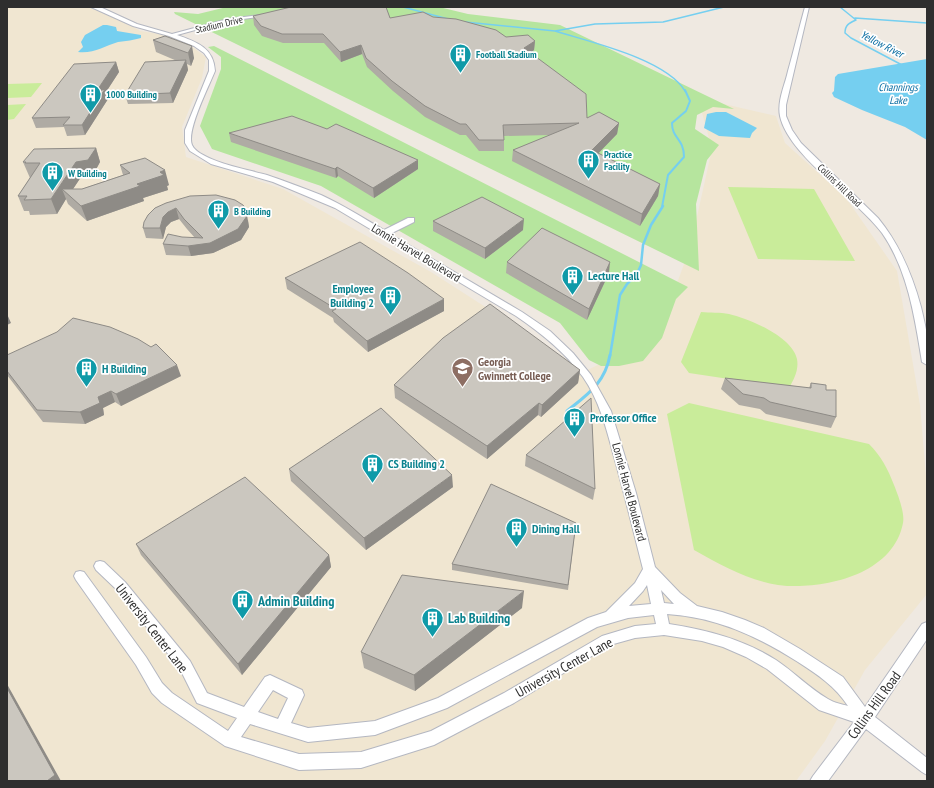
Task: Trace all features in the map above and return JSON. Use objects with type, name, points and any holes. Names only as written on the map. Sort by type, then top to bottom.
[{"type":"street","name":"Lonnie Harvel Boulevard","points":[[93,7],[104,10],[145,28],[173,35],[202,48],[209,54],[214,66],[188,130],[187,137],[192,150],[216,163],[314,195],[338,206],[519,314],[547,333],[570,355],[597,392],[606,411],[630,493],[664,629]]},
{"type":"street","name":"Collins Hill Road","points":[[807,7],[785,96],[783,115],[786,126],[795,140],[862,206],[885,232],[895,248],[906,272],[917,310],[927,362]]},
{"type":"street","name":"Stadium Drive","points":[[173,35],[228,20],[268,15]]},
{"type":"street","points":[[383,234],[411,220]]},
{"type":"street","name":"University Center Lane","points":[[100,566],[121,586],[184,665],[202,698],[248,716],[308,735],[376,728],[442,703],[592,623],[639,610],[658,608],[692,610],[718,616],[743,625],[770,638],[838,682],[865,719]]},
{"type":"street","points":[[610,617],[639,587],[649,569],[675,597],[692,610]]},
{"type":"street","name":"University Center Lane","points":[[80,576],[141,661],[157,688],[167,698],[230,741],[299,762],[360,760],[434,738],[509,698],[607,640],[635,632],[664,629],[702,635],[725,642],[751,653],[772,665],[824,705],[865,719]]},
{"type":"street","name":"Collins Hill Road","points":[[818,781],[865,719],[927,628]]},
{"type":"street","points":[[230,741],[270,682],[297,696],[282,727]]},
{"type":"street","points":[[865,719],[927,767]]},
{"type":"shaded area","name":"Georgia Gwinnett College","points":[[7,7],[91,7],[106,10],[140,31],[179,37],[206,57],[202,78],[182,127],[186,157],[283,189],[431,272],[537,340],[581,373],[657,337],[690,248],[712,149],[698,98],[776,116],[785,143],[846,198],[897,271],[920,405],[927,488],[927,594],[865,670],[825,741],[796,781],[7,781]]},
{"type":"green space","points":[[227,7],[439,7],[468,14],[560,25],[734,109],[713,107],[697,115],[695,129],[719,145],[707,160],[696,204],[699,271],[175,14],[174,12],[198,14]]},
{"type":"green space","points":[[214,46],[688,287],[676,299],[662,338],[643,361],[619,366],[601,366],[589,360],[560,323],[321,186],[212,149],[200,126],[221,69],[221,57],[208,47]]},
{"type":"green space","points":[[42,83],[31,97],[7,98],[7,84]]},
{"type":"green space","points":[[26,104],[14,119],[7,120],[7,105]]},
{"type":"green space","points":[[728,187],[814,189],[855,261],[758,259]]},
{"type":"green space","points":[[701,312],[726,313],[737,316],[758,324],[779,336],[787,343],[797,359],[796,374],[789,388],[689,373],[681,362]]},
{"type":"green space","points":[[689,403],[869,444],[884,463],[899,499],[903,514],[903,523],[898,539],[888,553],[876,564],[862,572],[829,583],[812,585],[780,585],[756,580],[724,566],[694,550],[667,414]]},
{"type":"water","points":[[103,25],[116,27],[117,31],[141,35],[141,38],[118,42],[94,51],[78,52],[83,47],[81,42],[85,35]]},
{"type":"water","name":"Channings Lake","points":[[927,59],[927,140],[905,127],[834,97],[832,93],[834,91],[835,77],[838,74]]},
{"type":"water","points":[[726,112],[757,128],[752,133],[750,138],[719,136],[704,128],[707,114]]},
{"type":"building","points":[[291,7],[386,7],[390,18],[423,12],[433,17],[456,19],[496,30],[506,37],[528,35],[535,41],[524,48],[586,94],[587,118],[599,112],[619,123],[592,150],[660,184],[642,214],[513,150],[579,123],[503,125],[504,140],[479,140],[466,124],[460,124],[425,106],[392,81],[366,58],[361,45],[340,52],[323,34],[282,34],[261,26],[253,16]]},
{"type":"building","points":[[165,36],[192,46],[188,53],[153,40]]},
{"type":"building","points":[[186,60],[170,93],[125,95],[145,62]]},
{"type":"building","points":[[116,62],[96,92],[105,89],[82,125],[63,125],[70,117],[32,118],[74,64]]},
{"type":"building","points":[[292,116],[327,129],[336,124],[418,160],[373,188],[337,167],[335,169],[229,133]]},
{"type":"building","points":[[96,148],[88,160],[76,162],[51,199],[24,200],[27,196],[18,196],[40,163],[23,162],[34,149]]},
{"type":"building","points":[[145,158],[165,170],[160,172],[164,175],[137,184],[140,186],[81,206],[62,189],[82,189],[130,173],[120,165]]},
{"type":"building","points":[[216,195],[235,200],[243,205],[246,209],[247,216],[238,229],[210,243],[188,246],[163,244],[168,234],[182,237],[203,238],[184,219],[176,208],[168,212],[163,217],[160,228],[143,228],[144,222],[148,215],[155,208],[166,203],[190,196]]},
{"type":"building","points":[[482,197],[524,219],[485,248],[433,221]]},
{"type":"building","name":"Lecture Hall","points":[[542,228],[610,262],[589,309],[507,262]]},
{"type":"building","points":[[360,242],[408,273],[444,299],[367,341],[332,311],[336,309],[285,278]]},
{"type":"building","points":[[490,304],[580,370],[542,405],[539,403],[487,446],[394,385],[443,338]]},
{"type":"building","name":"H Building","points":[[73,318],[110,327],[138,339],[151,347],[156,344],[177,365],[116,394],[111,391],[98,397],[100,403],[80,412],[37,410],[7,371],[7,355],[57,332]]},
{"type":"building","points":[[725,378],[811,388],[811,383],[826,385],[826,390],[836,390],[836,417],[770,402],[764,398],[743,394]]},
{"type":"building","name":"Professor Office","points":[[591,398],[595,489],[526,455]]},
{"type":"building","name":"CS Building 2","points":[[381,408],[452,475],[364,538],[289,469]]},
{"type":"building","name":"Admin Building","points":[[245,477],[329,555],[238,664],[136,544]]},
{"type":"building","name":"Dining Hall","points":[[491,484],[576,523],[568,585],[452,564]]},
{"type":"building","name":"Lab Building","points":[[402,575],[524,591],[414,675],[361,652]]},
{"type":"building","points":[[7,688],[55,775],[47,781],[7,781]]},
{"type":"waterway","name":"Yellow River","points":[[403,7],[448,19]]},
{"type":"waterway","name":"Yellow River","points":[[555,31],[595,24],[663,22],[724,7]]},
{"type":"waterway","name":"Yellow River","points":[[840,7],[856,20],[848,25],[845,33],[851,38],[902,65]]},
{"type":"waterway","points":[[855,18],[927,23]]},
{"type":"waterway","name":"Yellow River","points":[[465,22],[555,31]]},
{"type":"waterway","points":[[555,31],[607,46],[645,61],[662,70],[675,80],[685,91]]},
{"type":"waterway","points":[[662,207],[668,175],[684,157],[682,146],[674,132],[672,123],[686,111],[690,101],[685,90]]},
{"type":"waterway","points":[[610,356],[620,295],[627,284],[637,274],[641,265],[643,245],[651,225],[663,206]]},
{"type":"waterway","points":[[567,411],[589,393],[600,381],[608,365],[610,355]]},
{"type":"place","name":"Football Stadium","points":[[460,74]]},
{"type":"place","name":"1000 Building","points":[[90,114]]},
{"type":"place","name":"Practice Facility","points":[[589,180]]},
{"type":"place","name":"W Building","points":[[53,192]]},
{"type":"place","name":"B Building","points":[[218,230]]},
{"type":"place","name":"Lecture Hall","points":[[573,296]]},
{"type":"place","name":"Employee Building 2","points":[[390,316]]},
{"type":"place","name":"H Building","points":[[86,388]]},
{"type":"place","name":"Georgia Gwinnett College","points":[[462,388]]},
{"type":"place","name":"Professor Office","points":[[574,438]]},
{"type":"place","name":"CS Building 2","points":[[372,484]]},
{"type":"place","name":"Dining Hall","points":[[517,548]]},
{"type":"place","name":"Admin Building","points":[[242,620]]},
{"type":"place","name":"Lab Building","points":[[432,638]]}]
